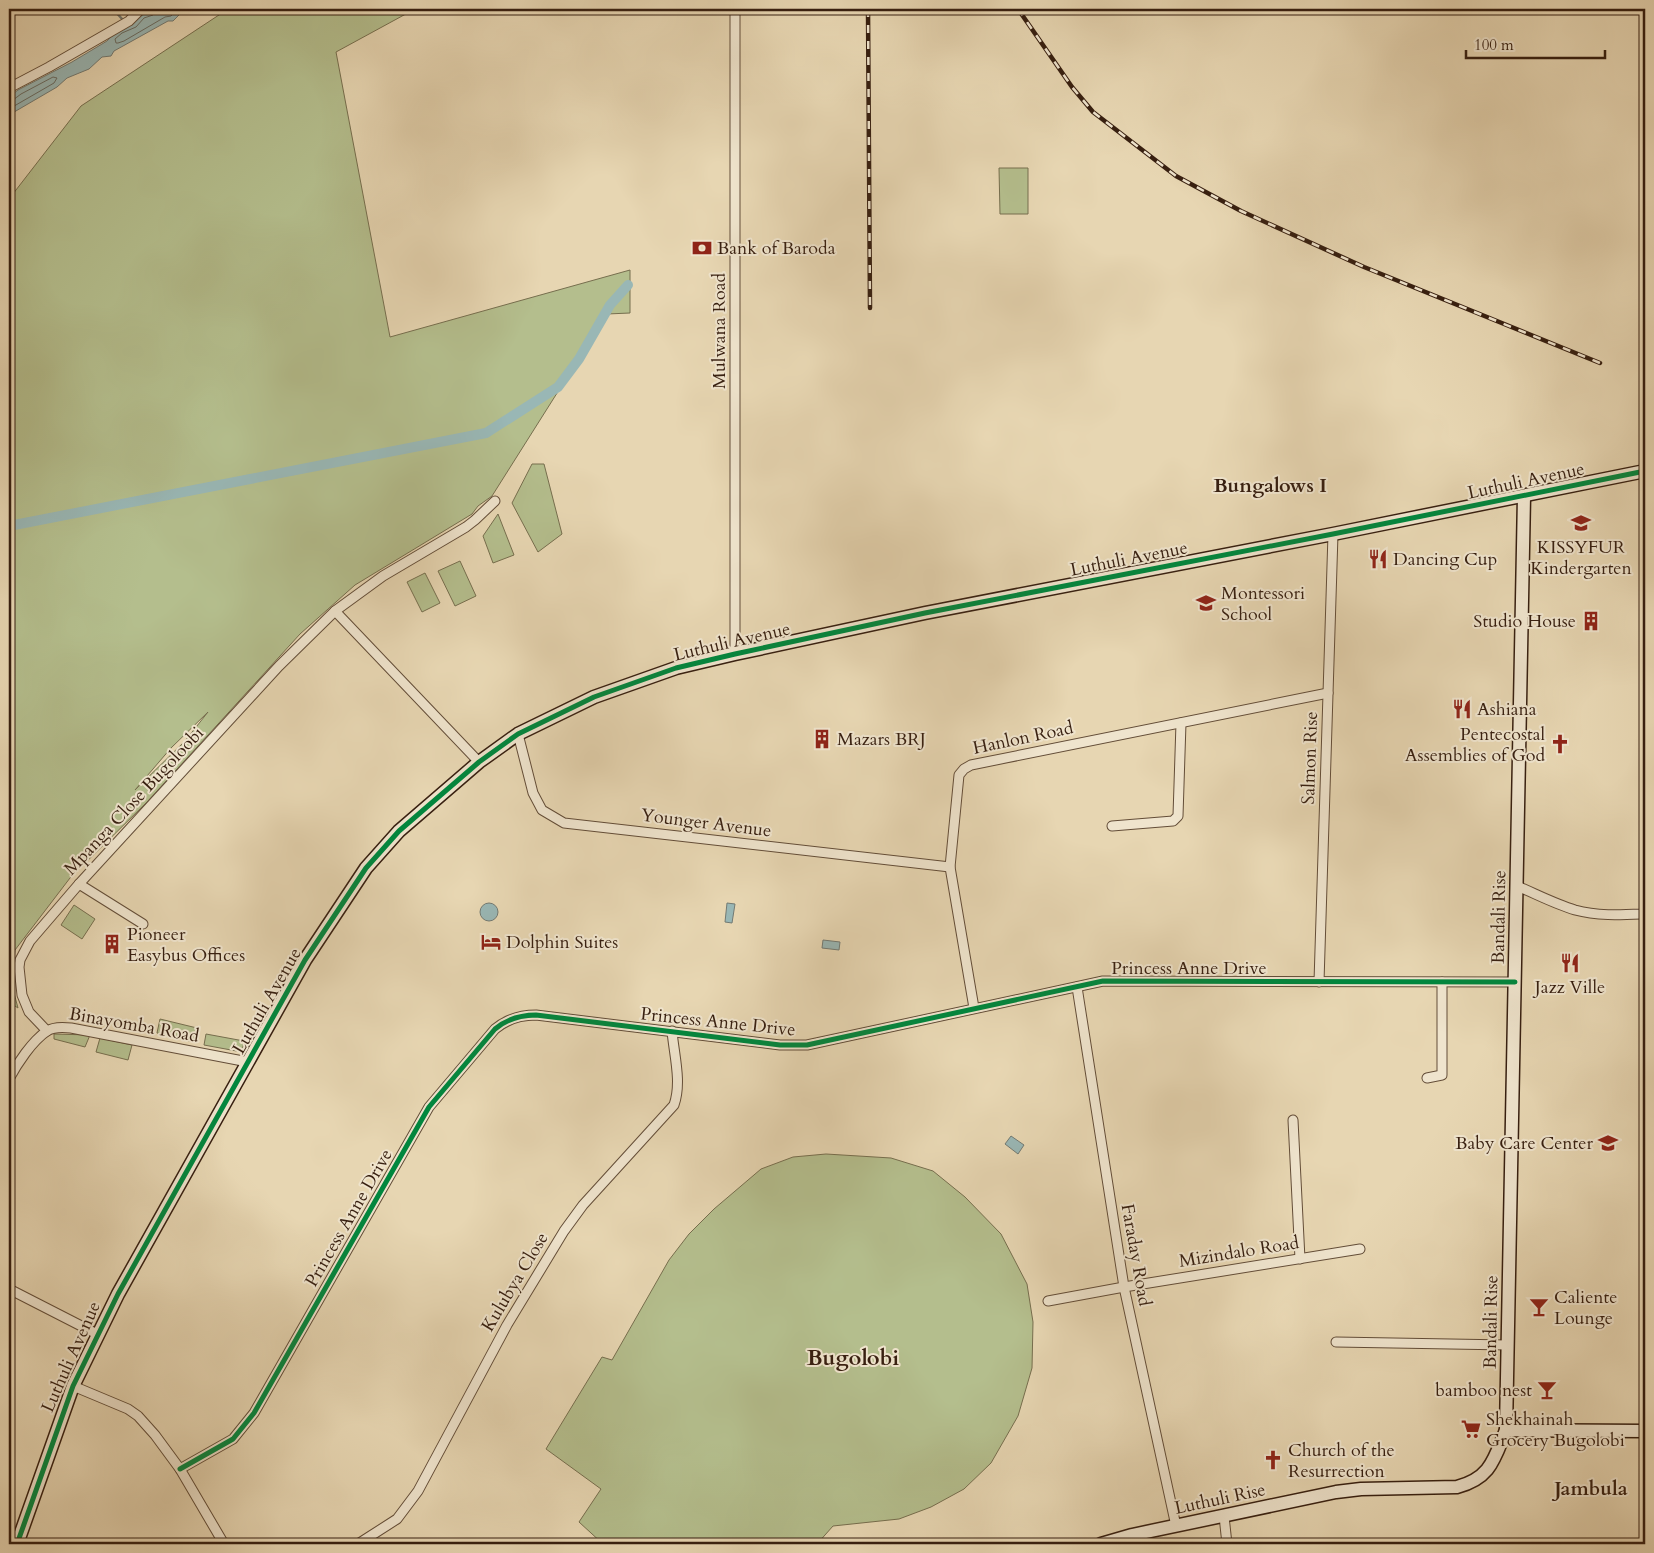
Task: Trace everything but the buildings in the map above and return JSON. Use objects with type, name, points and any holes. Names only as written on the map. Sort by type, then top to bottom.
[{"type":"street","points":[[9,88],[49,68],[129,21],[142,9]]},
{"type":"street","name":"Mulwana Road","points":[[735,9],[736,654]]},
{"type":"street","name":"Luthuli Avenue","points":[[17,1544],[73,1386],[98,1334],[305,960],[366,868],[399,831],[479,762],[518,734],[594,697],[676,668],[925,613],[1645,471]]},
{"type":"street","name":"Bandali Rise","points":[[1506,1430],[1524,496]]},
{"type":"street","name":"Mpanga Close Bugoloobi","points":[[47,1031],[25,1006],[20,982],[20,960],[30,940],[279,666],[334,612],[383,576],[466,527],[495,501]]},
{"type":"street","name":"Salmon Rise","points":[[1319,982],[1333,534]]},
{"type":"street","points":[[334,612],[479,762]]},
{"type":"street","name":"Hanlon Road","points":[[974,1008],[950,867],[959,775],[964,769],[970,765],[1328,693]]},
{"type":"street","points":[[1112,826],[1173,821],[1178,816],[1181,723]]},
{"type":"street","name":"Younger Avenue","points":[[518,734],[533,793],[542,810],[564,823],[950,867]]},
{"type":"street","points":[[79,884],[142,924]]},
{"type":"street","points":[[1517,886],[1574,910],[1616,915],[1641,914],[1645,912]]},
{"type":"street","name":"Princess Anne Drive","points":[[180,1469],[233,1439],[254,1413],[429,1107],[495,1029],[511,1019],[536,1015],[780,1045],[807,1045],[1103,981],[1515,982]]},
{"type":"street","points":[[1427,1078],[1442,1074],[1442,982]]},
{"type":"street","name":"Faraday Road","points":[[1077,987],[1124,1286],[1176,1526]]},
{"type":"street","name":"Binayomba Road","points":[[9,1079],[16,1067],[47,1031],[58,1028],[71,1028],[248,1062]]},
{"type":"street","name":"Kulubya Close","points":[[358,1544],[397,1519],[418,1491],[507,1325],[564,1231],[583,1205],[674,1105],[677,1095],[677,1078],[672,1031]]},
{"type":"street","points":[[1293,1120],[1300,1259]]},
{"type":"street","name":"Mizindalo Road","points":[[1048,1301],[1124,1286],[1360,1249]]},
{"type":"street","points":[[9,1289],[98,1334]]},
{"type":"street","points":[[1336,1342],[1508,1345]]},
{"type":"street","points":[[73,1386],[128,1409],[138,1416],[155,1435],[180,1469],[224,1544]]},
{"type":"street","points":[[1506,1430],[1645,1431]]},
{"type":"street","name":"Luthuli Rise","points":[[1101,1544],[1176,1526],[1349,1490],[1456,1487],[1465,1485],[1486,1473],[1493,1462],[1506,1430]]},
{"type":"street","points":[[1224,1516],[1227,1544]]},
{"type":"green space","points":[[228,9],[415,9],[336,52],[390,337],[630,270],[630,313],[607,314],[492,496],[478,506],[472,514],[355,585],[300,634],[147,802],[70,878],[15,950],[11,982],[18,1008],[9,1002],[9,199],[81,106]],"holes":[[[208,712],[185,741],[135,790],[171,748]]]},
{"type":"green space","points":[[999,168],[1028,168],[1028,214],[1000,214]]},
{"type":"green space","points":[[532,464],[544,464],[562,534],[538,552],[512,503]]},
{"type":"green space","points":[[498,514],[514,555],[493,563],[483,536]]},
{"type":"green space","points":[[460,561],[476,596],[455,606],[438,571]]},
{"type":"green space","points":[[425,573],[440,603],[422,612],[407,582]]},
{"type":"green space","points":[[74,905],[95,919],[82,939],[61,925]]},
{"type":"green space","points":[[160,1019],[197,1028],[194,1042],[157,1033]]},
{"type":"green space","points":[[54,1034],[90,1035],[85,1047],[54,1039]]},
{"type":"green space","points":[[206,1034],[244,1041],[242,1052],[204,1045]]},
{"type":"green space","points":[[100,1038],[132,1045],[128,1060],[96,1052]]},
{"type":"green space","points":[[826,1154],[891,1158],[933,1171],[965,1197],[1001,1234],[1027,1284],[1033,1322],[1032,1368],[1018,1416],[991,1463],[964,1489],[931,1507],[899,1519],[833,1526],[817,1544],[603,1544],[579,1522],[601,1489],[546,1449],[602,1357],[612,1360],[669,1260],[689,1234],[714,1209],[761,1169],[793,1157]]},
{"type":"water","points":[[152,9],[189,9],[182,12],[173,21],[168,21],[114,51],[111,56],[102,57],[89,69],[67,78],[57,87],[9,115],[9,97],[18,90],[72,62],[107,41],[119,28],[133,23],[141,13]]},
{"type":"water","points":[[485,903],[493,903],[498,908],[496,919],[485,921],[480,916],[480,908]]},
{"type":"water","points":[[727,903],[735,904],[732,923],[725,922]]},
{"type":"water","points":[[823,940],[840,942],[839,950],[822,948]]},
{"type":"water","points":[[1011,1136],[1024,1145],[1018,1154],[1005,1144]]},
{"type":"waterway","points":[[113,9],[123,20]]},
{"type":"waterway","points":[[9,526],[486,433],[558,387],[579,359],[610,305],[628,285]]},
{"type":"railway","points":[[868,9],[870,308]]},
{"type":"railway","points":[[1018,9],[1072,87],[1093,112],[1176,176],[1241,211],[1364,267],[1600,363]]},
{"type":"cycle path","points":[[17,1544],[73,1386],[118,1294],[305,960],[366,868],[399,831],[479,762],[518,734],[594,697],[676,668],[735,654],[925,613],[1645,471]]},
{"type":"cycle path","points":[[180,1469],[233,1439],[254,1413],[429,1107],[495,1029],[514,1018],[536,1015],[780,1045],[807,1045],[1103,981],[1515,982]]},
{"type":"place","name":"Bank of Baroda","points":[[702,248]]},
{"type":"place","name":"KISSYFUR Kindergarten","points":[[1581,523]]},
{"type":"place","name":"Dancing Cup","points":[[1378,559]]},
{"type":"place","name":"Montessori School","points":[[1206,603]]},
{"type":"place","name":"Studio House","points":[[1591,621]]},
{"type":"place","name":"Ashiana","points":[[1462,709]]},
{"type":"place","name":"Mazars BRJ","points":[[822,739]]},
{"type":"place","name":"Pentecostal Assemblies of God","points":[[1560,744]]},
{"type":"place","name":"Dolphin Suites","points":[[491,942]]},
{"type":"place","name":"Pioneer Easybus Offices","points":[[112,944]]},
{"type":"place","name":"Jazz Ville","points":[[1570,963]]},
{"type":"place","name":"Baby Care Center","points":[[1608,1143]]},
{"type":"place","name":"Caliente Lounge","points":[[1539,1307]]},
{"type":"place","name":"bamboo nest","points":[[1547,1390]]},
{"type":"place","name":"Shekhainah Grocery Bugolobi","points":[[1471,1429]]},
{"type":"place","name":"Church of the Resurrection","points":[[1273,1460]]},
{"type":"district","name":"Bungalows I","points":[[1270,485]]},
{"type":"district","name":"Bugolobi","points":[[853,1358]]},
{"type":"district","name":"Jambula","points":[[1591,1488]]}]
